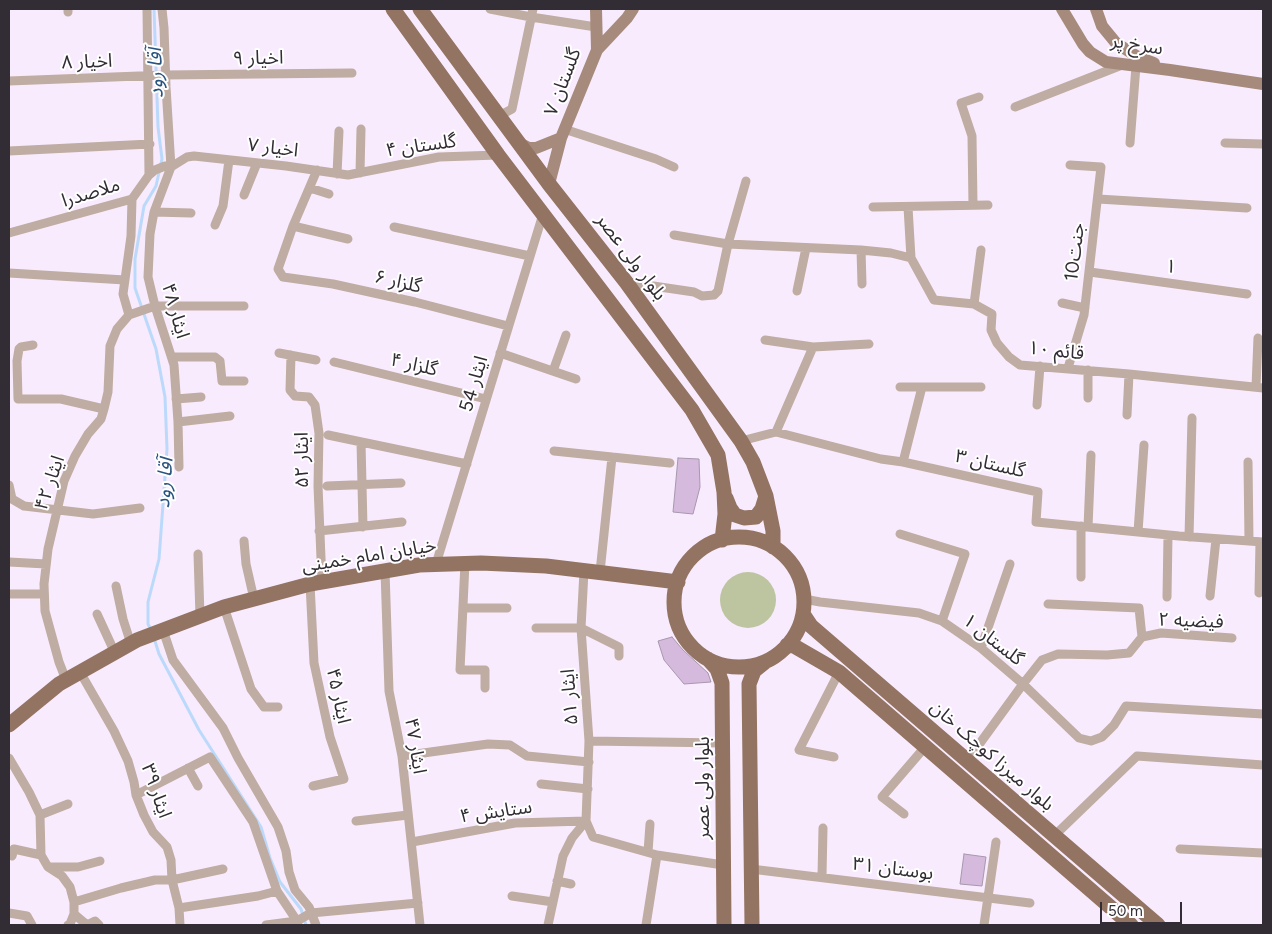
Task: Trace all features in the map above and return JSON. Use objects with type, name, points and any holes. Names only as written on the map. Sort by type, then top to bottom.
[{"type":"main road","points":[[393,9],[498,155],[692,410],[718,455],[724,492],[725,514],[722,540]]},
{"type":"main road","name":"بلوار ولی عصر","points":[[420,9],[549,184],[626,282],[741,441],[753,462],[766,496],[770,512],[773,547]]},
{"type":"main road","name":"گلستان ۷","points":[[549,184],[563,134],[597,50],[596,9]]},
{"type":"main road","points":[[597,50],[633,9]]},
{"type":"main road","name":"سرخ پر","points":[[1062,9],[1090,52],[1106,62],[1263,84]]},
{"type":"main road","name":"سرخ پر","points":[[1096,9],[1102,26],[1116,42],[1138,58],[1170,70]]},
{"type":"main road","points":[[519,143],[529,148],[536,148],[563,134]]},
{"type":"main road","points":[[724,492],[730,508],[735,514],[744,518],[756,517],[762,509],[766,496]]},
{"type":"main road","points":[[746,538],[764,542],[773,547],[786,557],[796,571],[802,587],[804,599],[803,614],[798,630],[787,645],[775,656],[750,666],[738,667],[721,664],[705,657],[691,645],[678,625],[674,602],[678,582],[684,568],[697,553],[712,543],[722,540],[746,538]]},
{"type":"main road","name":"خیابان امام خمینی","points":[[134,642],[224,607],[316,583],[419,565],[465,563],[546,566],[678,582]]},
{"type":"main road","name":"بلوار میرزا کوچک خان","points":[[803,614],[811,626],[1156,925]]},
{"type":"main road","points":[[10,722],[66,680],[134,642]]},
{"type":"main road","name":"بلوار میرزا کوچک خان","points":[[787,645],[794,646],[839,672],[1131,925]]},
{"type":"main road","name":"بلوار ولی عصر","points":[[705,657],[717,669],[722,683],[724,925]]},
{"type":"main road","points":[[752,925],[749,684],[754,671],[767,660]]},
{"type":"street","points":[[147,9],[149,175]]},
{"type":"street","points":[[149,175],[164,166],[171,167],[162,9]]},
{"type":"street","points":[[490,9],[532,13],[596,27]]},
{"type":"street","points":[[499,116],[512,108],[532,13]]},
{"type":"street","points":[[1015,107],[1130,66],[1130,143]]},
{"type":"street","name":"اخیار ۹","points":[[165,75],[352,74]]},
{"type":"street","name":"اخیار ۸","points":[[9,81],[165,75]]},
{"type":"street","points":[[972,205],[972,136],[961,103],[980,96]]},
{"type":"street","points":[[360,173],[361,129]]},
{"type":"street","points":[[337,174],[339,131]]},
{"type":"street","points":[[563,134],[656,159],[674,167]]},
{"type":"street","points":[[1224,143],[1263,144]]},
{"type":"street","points":[[9,151],[150,144]]},
{"type":"street","name":"گلستان ۴","points":[[348,175],[440,157],[498,155]]},
{"type":"street","name":"اخیار ۷","points":[[171,167],[187,157],[194,156],[257,162],[348,175]]},
{"type":"street","points":[[215,225],[223,206],[229,160]]},
{"type":"street","points":[[244,195],[257,162]]},
{"type":"street","name":"جنت10","points":[[1068,368],[1085,308],[1101,167],[1070,164]]},
{"type":"street","name":"ایثار ۴۸","points":[[171,167],[154,212],[150,234],[148,277],[152,307],[174,365],[179,467]]},
{"type":"street","points":[[317,170],[293,226],[348,239]]},
{"type":"street","name":"ملاصدرا","points":[[9,233],[132,199],[149,175]]},
{"type":"street","points":[[626,282],[694,292],[702,296],[714,295],[718,291],[728,244],[746,181]]},
{"type":"street","points":[[310,188],[329,194]]},
{"type":"street","points":[[132,199],[131,236],[124,280],[124,294],[133,314],[152,307],[244,306]]},
{"type":"street","points":[[1098,199],[1247,208]]},
{"type":"street","points":[[873,207],[988,205]]},
{"type":"street","points":[[908,206],[911,258],[934,300],[974,304],[980,250]]},
{"type":"street","points":[[154,212],[192,213]]},
{"type":"street","name":"ایثار 54","points":[[436,564],[543,214]]},
{"type":"street","name":"گلزار ۶","points":[[293,226],[278,269],[283,277],[333,284],[415,302],[508,326]]},
{"type":"street","points":[[394,227],[530,256]]},
{"type":"street","points":[[674,235],[728,244],[861,250],[892,253],[911,258]]},
{"type":"street","points":[[797,291],[806,248]]},
{"type":"street","points":[[861,250],[862,284]]},
{"type":"street","name":"۱","points":[[1090,272],[1247,294]]},
{"type":"street","points":[[9,273],[124,280]]},
{"type":"street","points":[[1062,303],[1085,308]]},
{"type":"street","name":"قائم ۱۰","points":[[974,304],[992,314],[991,330],[998,343],[1009,357],[1020,365],[1259,387]]},
{"type":"street","name":"ایثار ۴۲","points":[[66,680],[45,611],[46,564],[56,510],[64,481],[75,456],[88,434],[101,418],[104,408],[108,392],[110,346],[117,329],[133,314]]},
{"type":"street","points":[[553,371],[566,335]]},
{"type":"street","points":[[1258,338],[1259,387]]},
{"type":"street","points":[[765,340],[812,347],[869,344]]},
{"type":"street","points":[[33,345],[20,348],[13,361],[18,399],[62,399],[104,408]]},
{"type":"street","points":[[776,432],[812,347]]},
{"type":"street","points":[[279,353],[316,360]]},
{"type":"street","points":[[500,354],[576,379]]},
{"type":"street","name":"ایثار ۵۲","points":[[291,356],[290,390],[295,396],[309,398],[315,405],[320,433],[318,486],[320,532],[316,583]]},
{"type":"street","points":[[172,358],[215,357],[220,361],[222,381],[244,381]]},
{"type":"street","name":"گلزار ۴","points":[[334,362],[486,399]]},
{"type":"street","points":[[1037,405],[1040,366]]},
{"type":"street","points":[[1088,370],[1088,398]]},
{"type":"street","points":[[1127,415],[1129,374]]},
{"type":"street","points":[[900,387],[981,387]]},
{"type":"street","points":[[903,462],[922,387]]},
{"type":"street","points":[[176,399],[200,397]]},
{"type":"street","points":[[178,422],[230,416]]},
{"type":"street","points":[[1189,537],[1192,418]]},
{"type":"street","name":"گلستان ۳","points":[[741,441],[776,432],[872,456],[1038,492],[1036,522],[1262,542]]},
{"type":"street","points":[[328,434],[467,464]]},
{"type":"street","points":[[361,442],[363,527]]},
{"type":"street","points":[[1138,532],[1144,445]]},
{"type":"street","points":[[554,451],[670,463]]},
{"type":"street","points":[[1081,577],[1091,455]]},
{"type":"street","points":[[600,572],[612,457]]},
{"type":"street","points":[[1248,462],[1249,541]]},
{"type":"street","points":[[327,486],[401,483]]},
{"type":"street","points":[[9,485],[12,499],[24,506],[93,514],[140,508]]},
{"type":"street","points":[[320,532],[402,522]]},
{"type":"street","points":[[900,534],[965,554],[942,620]]},
{"type":"street","points":[[1167,596],[1168,535]]},
{"type":"street","points":[[1210,596],[1216,539]]},
{"type":"street","points":[[244,541],[246,564],[254,599]]},
{"type":"street","points":[[1259,593],[1262,542]]},
{"type":"street","points":[[198,554],[200,616]]},
{"type":"street","points":[[9,562],[46,564]]},
{"type":"street","points":[[465,563],[460,670],[484,670],[484,688]]},
{"type":"street","points":[[981,648],[1010,564]]},
{"type":"street","name":"ایثار ۵۱","points":[[584,570],[581,628],[589,741],[586,821]]},
{"type":"street","name":"ایثار ۴۷","points":[[385,571],[389,691],[402,756],[420,925]]},
{"type":"street","name":"ایثار ۴۵","points":[[313,786],[344,779],[330,737],[314,663],[316,583]]},
{"type":"street","points":[[116,586],[123,619],[134,642]]},
{"type":"street","points":[[9,594],[44,594]]},
{"type":"street","name":"گلستان ۱","points":[[804,599],[918,613],[942,620],[981,648],[1023,684],[1079,738],[1091,741],[1102,737],[1114,725],[1126,706],[1263,714]]},
{"type":"street","points":[[1048,604],[1139,608],[1142,637]]},
{"type":"street","points":[[224,607],[251,689],[264,707],[278,708]]},
{"type":"street","points":[[463,608],[507,608]]},
{"type":"street","points":[[97,614],[115,653]]},
{"type":"street","points":[[536,628],[581,628],[619,647],[619,656]]},
{"type":"street","points":[[163,630],[174,660],[223,728],[278,827],[286,850],[289,872],[295,890],[309,907],[316,925]]},
{"type":"street","name":"فیضیه ۲","points":[[967,761],[1042,660],[1058,654],[1107,655],[1129,653],[1142,637],[1161,633],[1232,638]]},
{"type":"street","name":"ایثار ۳۹","points":[[80,672],[118,738],[128,761],[136,795],[153,832],[167,847],[171,860],[172,880],[180,925]]},
{"type":"street","points":[[834,757],[798,750],[839,672]]},
{"type":"street","points":[[589,741],[723,743]]},
{"type":"street","points":[[402,756],[488,744],[510,745],[527,756],[589,762]]},
{"type":"street","points":[[904,814],[882,797],[925,747]]},
{"type":"street","points":[[1054,836],[1137,756],[1263,765]]},
{"type":"street","points":[[136,795],[210,757],[252,822],[277,891],[298,923]]},
{"type":"street","points":[[9,758],[40,815],[41,855],[48,866],[62,876],[70,887],[74,902],[74,914],[68,925]]},
{"type":"street","points":[[188,768],[198,786]]},
{"type":"street","points":[[541,784],[588,789]]},
{"type":"street","points":[[40,815],[68,804]]},
{"type":"street","points":[[356,821],[408,815]]},
{"type":"street","points":[[548,925],[563,856],[572,838],[586,821],[593,836],[657,855],[724,865]]},
{"type":"street","name":"ستایش ۴","points":[[412,842],[515,823],[586,821]]},
{"type":"street","points":[[648,852],[650,824]]},
{"type":"street","points":[[822,876],[823,828]]},
{"type":"street","points":[[984,925],[996,842]]},
{"type":"street","points":[[12,856],[14,849],[41,855]]},
{"type":"street","points":[[1180,849],[1263,853]]},
{"type":"street","points":[[646,925],[657,855]]},
{"type":"street","points":[[48,866],[78,867],[100,861]]},
{"type":"street","points":[[74,902],[155,880],[172,880],[223,869]]},
{"type":"street","name":"بوستان ۳۱","points":[[751,869],[822,876],[1030,903]]},
{"type":"street","points":[[557,881],[571,884]]},
{"type":"street","points":[[178,908],[258,896],[277,891]]},
{"type":"street","points":[[512,896],[553,902]]},
{"type":"street","points":[[266,925],[298,923],[311,913],[418,903]]},
{"type":"street","points":[[9,914],[26,916],[32,925]]},
{"type":"street","points":[[74,914],[87,925],[95,922],[99,925]]},
{"type":"green space","points":[[748,572],[759,574],[768,580],[774,589],[776,600],[774,611],[768,620],[759,626],[748,628],[737,626],[728,620],[722,611],[720,600],[722,589],[728,580],[737,574]]},
{"type":"building","points":[[678,458],[699,459],[700,487],[693,514],[673,512]]},
{"type":"building","points":[[672,637],[708,673],[711,682],[684,684],[664,660],[658,641]]},
{"type":"building","points":[[964,854],[986,857],[982,886],[960,884]]},
{"type":"waterway","name":"آقا رود","points":[[151,630],[148,624],[148,602],[159,559],[167,449],[165,397],[156,349],[135,288],[135,259],[144,206],[156,186],[162,159],[158,127],[154,9]]},
{"type":"waterway","name":"آقا رود","points":[[154,638],[159,654],[199,730],[261,827],[270,858],[280,882],[301,909],[306,925]]}]
